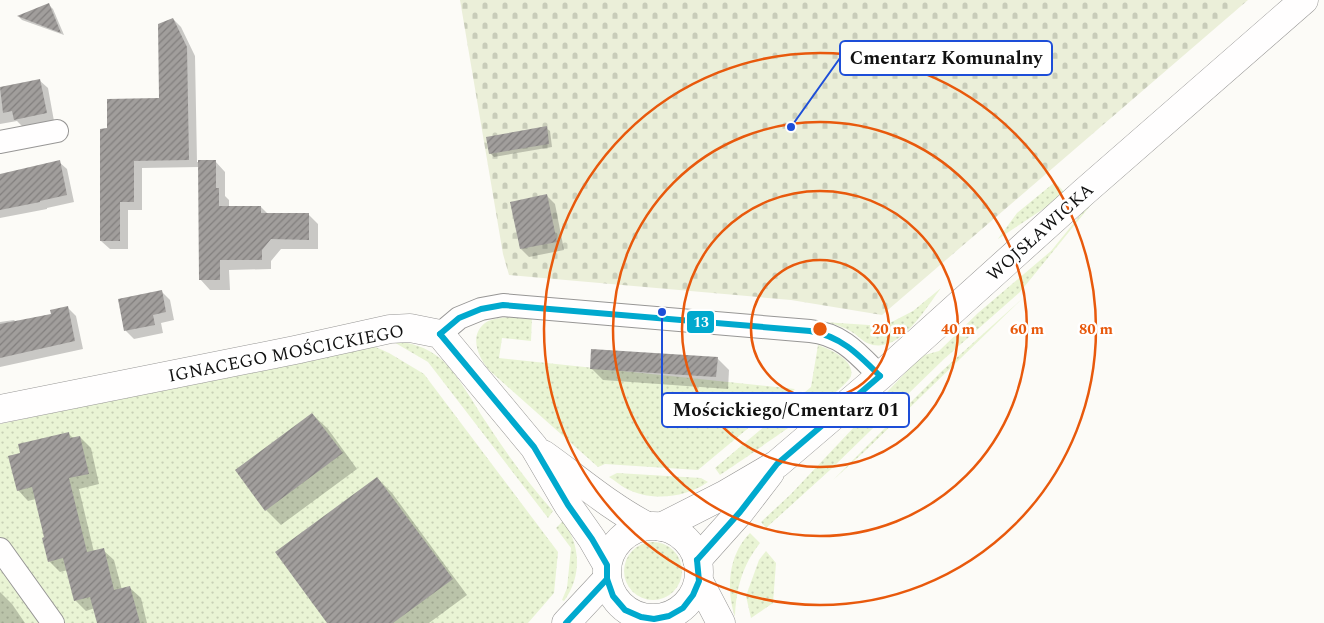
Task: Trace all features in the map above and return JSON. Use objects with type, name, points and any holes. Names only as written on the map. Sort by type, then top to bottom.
[{"type":"street","name":"WOJSŁAWICKA","points":[[654,526],[699,508],[777,464],[880,376],[1084,192],[1304,0]]},
{"type":"street","points":[[0,142],[57,131]]},
{"type":"street","points":[[698,570],[693,595],[683,608],[670,616],[646,621],[625,610],[613,596],[607,572],[592,539],[568,505],[534,447],[440,334],[459,318],[481,309],[503,304],[795,329],[823,332],[832,335],[853,350],[880,376]]},
{"type":"street","name":"IGNACEGO MOŚCICKIEGO","points":[[0,409],[390,329],[410,328],[440,334]]},
{"type":"street","points":[[534,447],[629,517],[677,533],[690,544],[698,570],[720,623]]},
{"type":"street","name":"WOJSŁAWICKA","points":[[698,570],[777,464]]},
{"type":"street","points":[[566,623],[607,572],[611,551],[620,539],[633,530],[654,526]]},
{"type":"street","points":[[0,549],[53,623]]},
{"type":"green space","points":[[460,0],[1248,0],[882,315],[791,300],[509,275],[503,254]]},
{"type":"green space","points":[[1055,182],[1066,194],[998,239],[1017,213]]},
{"type":"green space","points":[[1108,184],[1020,292],[944,359],[830,470],[766,528],[761,522],[791,494],[921,356],[939,351],[978,313],[1051,251],[1104,186]]},
{"type":"green space","points":[[941,288],[910,329],[889,343],[878,346],[867,343],[847,329],[823,322],[884,326],[913,311]]},
{"type":"green space","points":[[1023,298],[865,451],[833,480],[943,370]]},
{"type":"green space","points":[[532,316],[531,341],[502,338],[499,358],[795,389],[698,470],[605,464],[598,467],[490,371],[479,354],[476,341],[477,334],[485,323],[501,318]]},
{"type":"green space","points":[[392,341],[424,348],[447,365],[509,456],[553,511],[548,518],[428,362]]},
{"type":"green space","points":[[371,345],[389,353],[424,374],[558,552],[554,593],[528,623],[0,623],[0,424]]},
{"type":"green space","points":[[818,345],[835,352],[849,365],[851,376],[845,384],[813,410],[720,475],[715,468],[811,387]]},
{"type":"green space","points":[[617,473],[701,478],[708,482],[689,492],[678,495],[646,495],[625,488],[609,477]]},
{"type":"green space","points":[[563,521],[573,540],[577,561],[574,582],[564,601],[562,600],[567,588],[571,548],[556,528]]},
{"type":"green space","points":[[750,533],[760,543],[744,569],[737,597],[735,617],[730,595],[731,573],[737,551]]},
{"type":"green space","points":[[653,542],[664,544],[677,555],[682,571],[680,582],[669,595],[653,600],[642,598],[629,587],[624,571],[626,560],[637,547]]},
{"type":"green space","points":[[766,551],[776,563],[773,603],[751,618],[746,596],[759,560]]},
{"type":"building","points":[[49,3],[61,33],[17,16]]},
{"type":"building","points":[[173,18],[187,47],[189,160],[134,161],[134,202],[120,202],[120,241],[100,241],[100,129],[107,128],[107,99],[159,98],[158,24]]},
{"type":"building","points":[[40,79],[47,113],[14,120],[12,111],[3,113],[0,87]]},
{"type":"building","points":[[547,126],[549,144],[489,154],[486,137]]},
{"type":"building","points":[[60,160],[67,195],[0,210],[0,174]]},
{"type":"building","points":[[198,160],[216,160],[216,188],[219,188],[219,206],[261,206],[261,213],[309,213],[309,240],[271,239],[262,250],[262,260],[220,260],[220,280],[199,280]]},
{"type":"building","points":[[547,194],[557,242],[520,249],[510,202]]},
{"type":"building","points":[[162,290],[166,312],[153,315],[155,325],[124,331],[118,299]]},
{"type":"building","points":[[68,306],[75,341],[0,358],[0,324],[51,314],[50,310]]},
{"type":"building","points":[[591,349],[718,357],[716,377],[590,369]]},
{"type":"building","points":[[312,413],[343,453],[265,511],[235,470]]},
{"type":"building","points":[[69,432],[70,438],[80,436],[89,474],[69,478],[87,552],[104,548],[114,590],[130,586],[140,623],[97,623],[90,597],[74,601],[63,558],[48,562],[32,487],[17,491],[8,456],[20,453],[18,444]]},
{"type":"building","points":[[377,477],[453,579],[393,623],[327,623],[275,552]]},
{"type":"transit line","name":"13","points":[[440,334],[459,318],[481,309],[503,305],[810,331],[831,337],[840,342],[857,354],[880,376]]},
{"type":"transit line","name":"13","points":[[440,334],[534,447],[568,505],[592,539],[607,565],[607,579],[613,596],[625,610],[641,617],[654,619],[669,616],[683,608],[693,595],[699,581],[697,560]]},
{"type":"transit line","name":"13","points":[[697,560],[740,512],[777,464],[880,376]]},
{"type":"transit line","name":"13","points":[[566,623],[607,579]]},
{"type":"place","name":"Cmentarz Komunalny","points":[[791,127]]},
{"type":"place","name":"Mościckiego/Cmentarz 01","points":[[662,312]]}]
